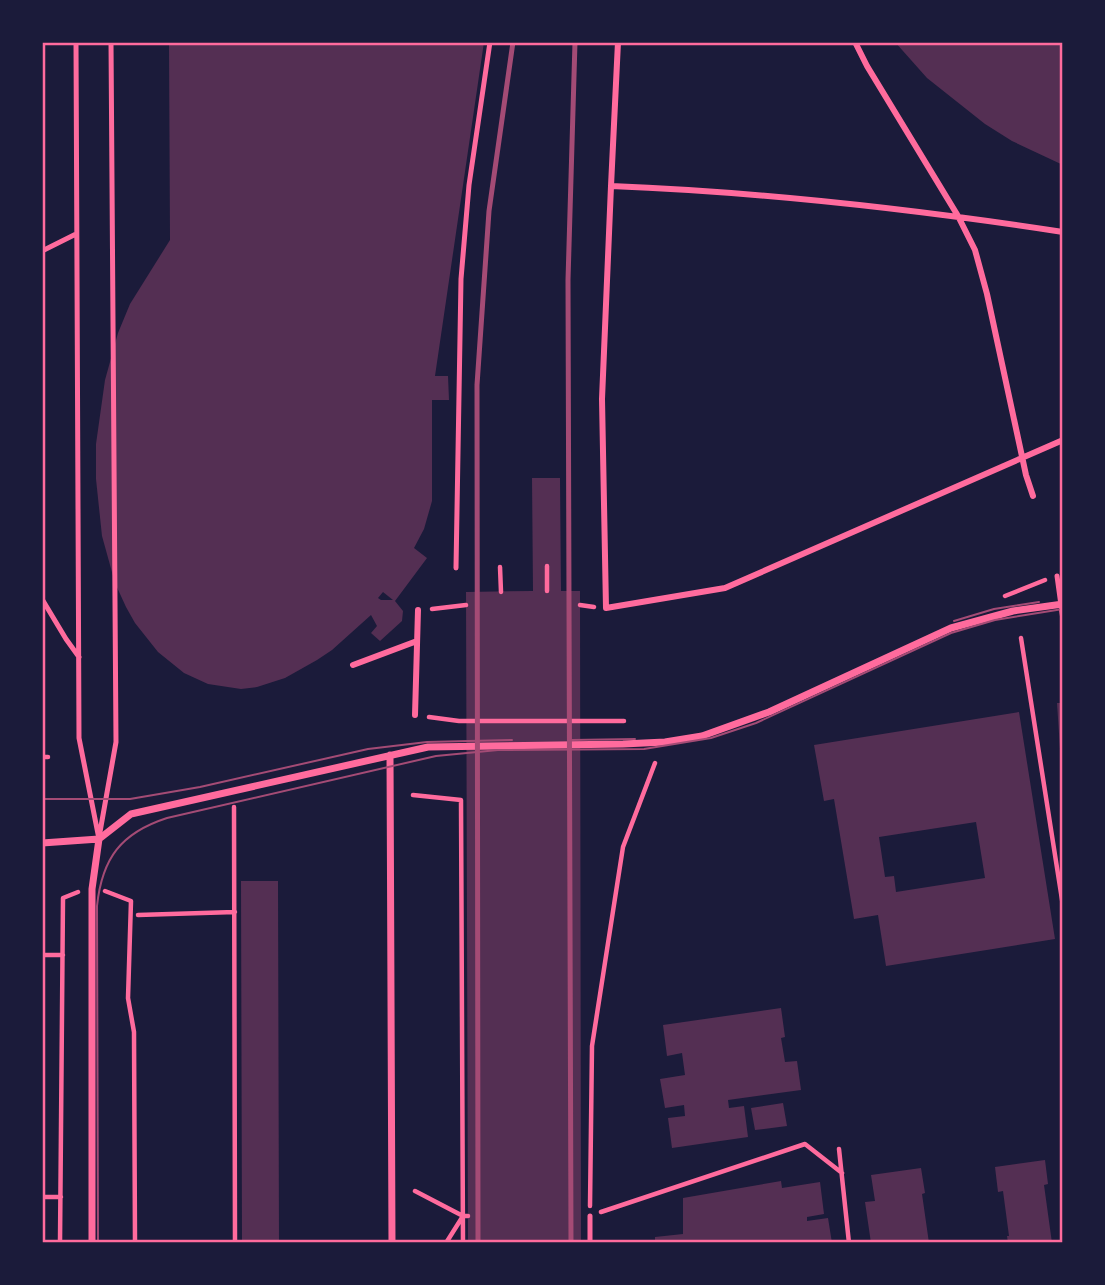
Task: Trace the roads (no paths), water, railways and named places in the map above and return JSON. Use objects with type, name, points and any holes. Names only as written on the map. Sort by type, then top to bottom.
[{"type":"street","points":[[618,42],[602,399],[606,608],[725,587],[1063,440]]},
{"type":"street","points":[[855,42],[958,216],[975,250],[1032,496]]},
{"type":"street","points":[[611,186],[709,190],[840,201],[1063,232]]},
{"type":"street","points":[[42,843],[99,839],[131,814],[428,747],[623,744],[702,736],[769,712],[951,628],[1013,611],[1062,605]]},
{"type":"street","points":[[415,715],[418,610]]},
{"type":"street","points":[[353,665],[417,641]]},
{"type":"street","points":[[390,755],[392,1243]]},
{"type":"street","points":[[92,1243],[92,889],[99,839]]},
{"type":"lane","points":[[76,42],[79,738],[99,839]]},
{"type":"lane","points":[[99,839],[116,742],[111,42]]},
{"type":"lane","points":[[456,568],[461,279],[469,185],[490,42]]},
{"type":"lane","points":[[42,251],[76,234]]},
{"type":"lane","points":[[1057,576],[1063,620]]},
{"type":"lane","points":[[42,599],[65,639],[79,657]]},
{"type":"lane","points":[[590,1216],[590,1243]]},
{"type":"tram line","points":[[954,621],[994,609],[1039,602]]},
{"type":"tram line","points":[[98,1243],[97,906],[109,861],[137,831],[167,818],[436,756],[498,750],[644,749],[711,738],[756,723],[951,633],[995,620],[1063,609]]},
{"type":"tram line","points":[[572,740],[635,739]]},
{"type":"tram line","points":[[42,799],[130,799],[200,787],[368,749],[427,742],[512,740]]},
{"type":"railway","points":[[478,1243],[477,385],[489,211],[513,42]]},
{"type":"railway","points":[[571,1243],[568,280],[575,42]]}]
